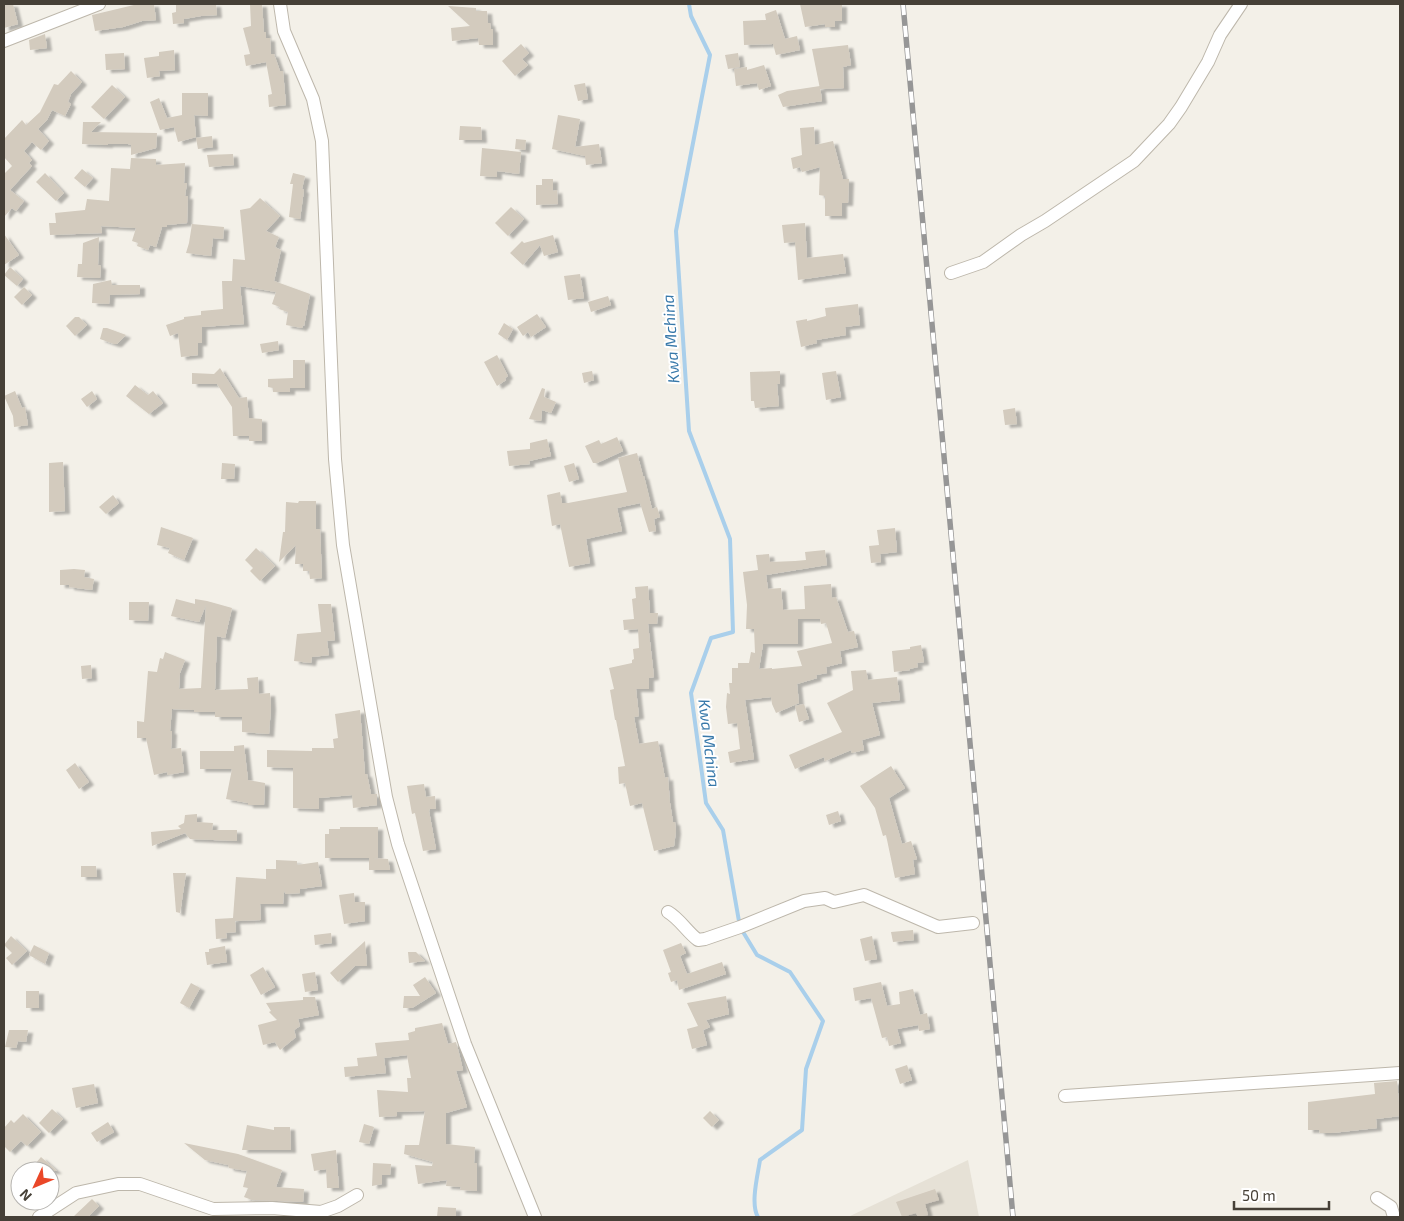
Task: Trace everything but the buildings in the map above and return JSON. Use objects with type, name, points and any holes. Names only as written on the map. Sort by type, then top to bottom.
[{"type":"street","points":[[4,42],[99,4]]},
{"type":"street","points":[[280,4],[284,31],[314,99],[322,141],[335,459],[341,526],[386,796],[398,844],[465,1044],[535,1217]]},
{"type":"street","points":[[952,273],[983,262],[1021,235],[1134,162],[1169,124],[1181,107],[1208,62],[1220,35],[1241,4]]},
{"type":"street","points":[[668,912],[675,916],[691,935],[698,940],[740,927],[804,901],[825,898],[834,902],[864,895],[938,927],[973,923]]},
{"type":"street","points":[[1065,1096],[1400,1073]]},
{"type":"street","points":[[38,1217],[76,1193],[118,1184],[140,1184],[213,1209],[272,1208],[321,1212],[338,1206],[357,1195]]},
{"type":"street","points":[[1377,1198],[1391,1207],[1394,1217]]},
{"type":"shaded area","points":[[968,1160],[979,1217],[848,1217]]},
{"type":"waterway","name":"Kwa Mchina","points":[[689,4],[691,16],[710,55],[676,231],[689,431],[730,539],[733,632],[711,638],[691,693],[706,803],[723,830],[740,927],[757,955],[790,972],[823,1021],[806,1069],[802,1130],[760,1160],[755,1197],[758,1217]]},
{"type":"railway","points":[[903,4],[1013,1217]]}]
